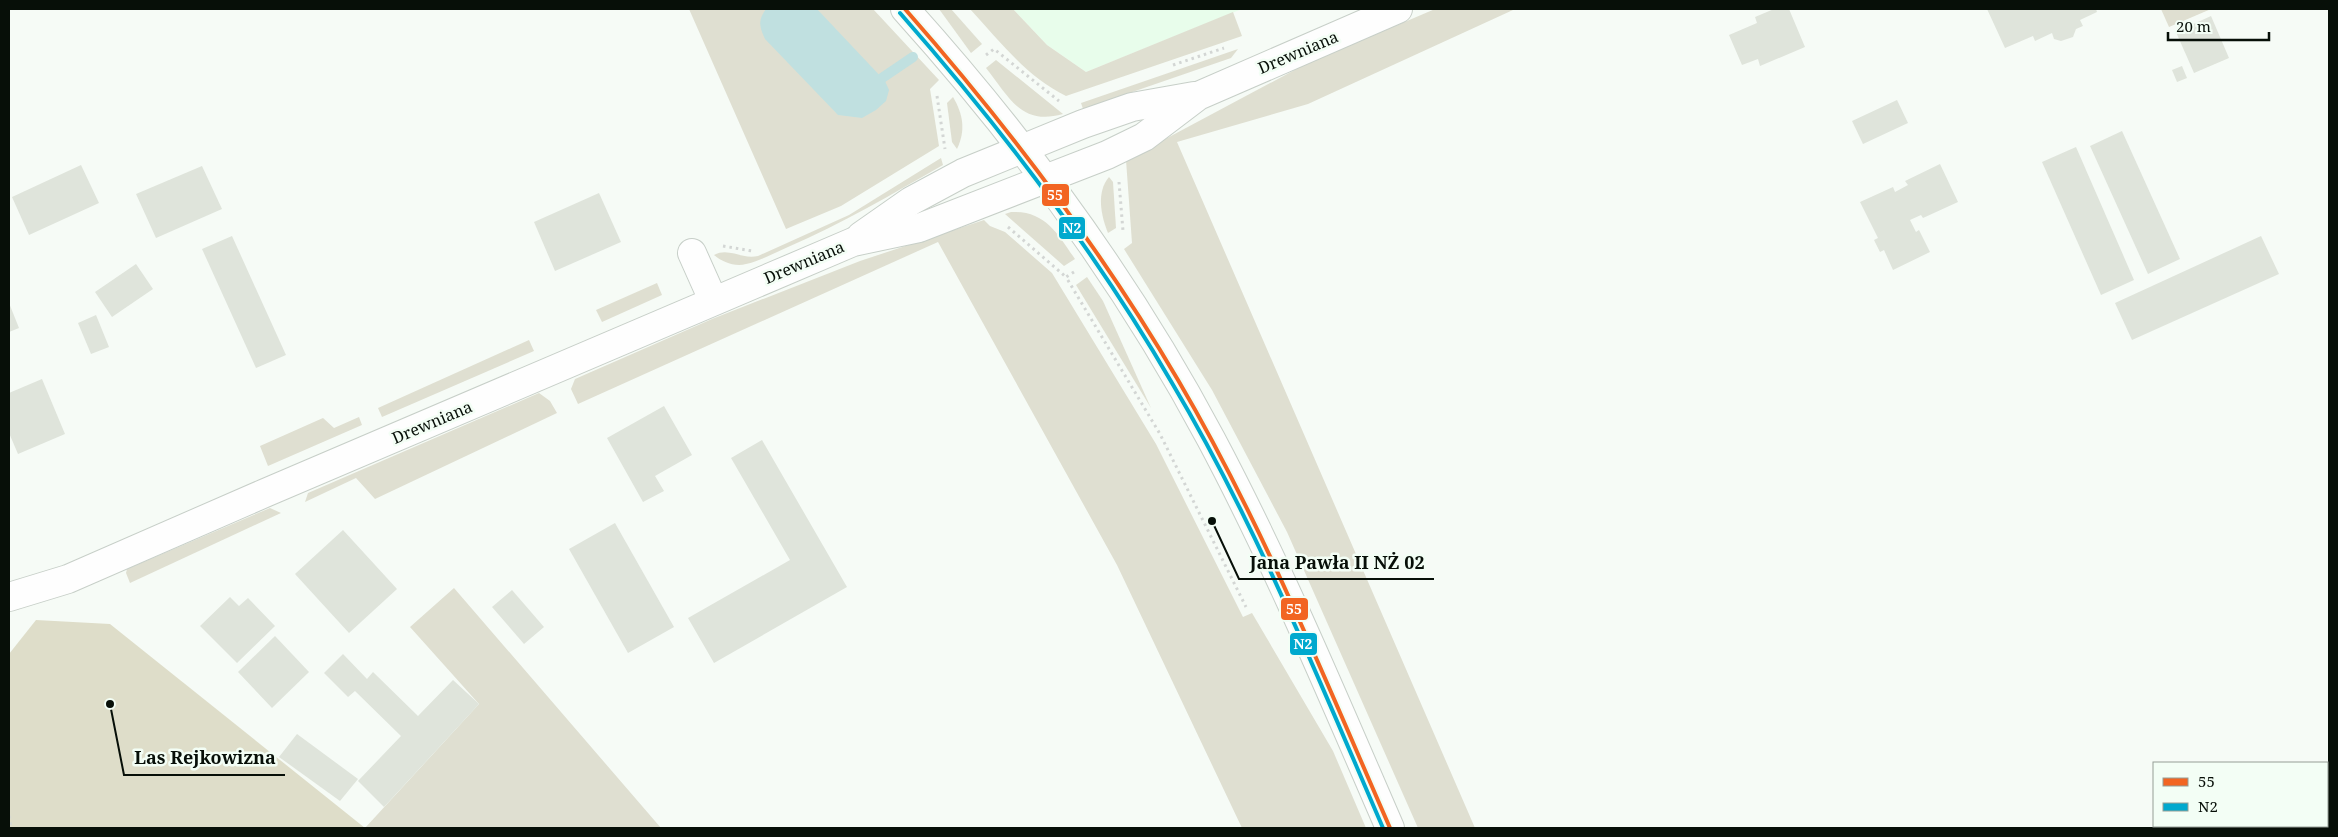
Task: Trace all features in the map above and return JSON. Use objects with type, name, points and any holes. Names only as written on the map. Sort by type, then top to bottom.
[{"type":"street","points":[[904,9],[962,74],[1022,149],[1128,299],[1211,439],[1293,608],[1390,828]]},
{"type":"street","name":"Drewniana","points":[[9,597],[68,580],[713,300],[853,242],[919,228],[1045,180],[1144,137],[1198,96],[1398,9]]},
{"type":"street","name":"Drewniana","points":[[853,242],[910,201],[963,173],[1132,107],[1198,96]]},
{"type":"street","points":[[692,253],[713,300]]},
{"type":"path","points":[[937,154],[945,150]]},
{"type":"path","points":[[692,253],[710,244],[754,251]]},
{"type":"path","points":[[1160,434],[1246,607]]},
{"type":"path","points":[[9,816],[11,828]]},
{"type":"shaded area","points":[[689,9],[873,9],[939,80],[930,89],[939,146],[841,206],[786,229]]},
{"type":"shaded area","points":[[939,9],[951,9],[982,44],[971,53]]},
{"type":"shaded area","points":[[970,9],[1013,9],[1047,45],[1086,72],[1233,12],[1242,36],[1066,96],[1038,79],[1014,57]]},
{"type":"shaded area","points":[[1013,9],[1242,9],[1086,72],[1047,45]]},
{"type":"shaded area","points":[[1435,9],[1513,10],[1308,104],[1177,142],[1475,828],[1418,828],[1287,532],[1212,390],[1124,249],[1132,243],[1126,160],[1304,65]]},
{"type":"shaded area","points":[[2161,9],[2211,9],[2169,27]]},
{"type":"shaded area","points":[[1238,49],[1231,58],[1083,109],[1081,103]]},
{"type":"shaded area","points":[[996,60],[1063,114],[1049,117],[1036,116],[1017,106],[986,68]]},
{"type":"shaded area","points":[[953,97],[962,122],[962,135],[957,149],[952,142],[947,103]]},
{"type":"shaded area","points":[[941,158],[943,165],[886,198],[828,229],[762,259],[737,265],[725,262],[714,255],[725,252],[752,257],[758,256],[849,215]]},
{"type":"shaded area","points":[[1109,177],[1113,182],[1116,228],[1108,233],[1103,219],[1101,197],[1102,190]]},
{"type":"shaded area","points":[[1023,212],[1042,219],[1063,241],[1075,259],[1064,266],[1005,214]]},
{"type":"shaded area","points":[[984,220],[990,226],[1005,232],[1052,273],[1156,444],[1243,617],[1252,613],[1333,751],[1366,828],[1242,828],[1117,565],[938,242],[578,404],[571,389],[575,379],[712,319],[860,261]]},
{"type":"shaded area","points":[[1087,277],[1103,301],[1151,408],[1076,285]]},
{"type":"shaded area","points":[[657,283],[662,295],[602,322],[596,310]]},
{"type":"shaded area","points":[[529,340],[534,351],[382,417],[378,408]]},
{"type":"shaded area","points":[[539,393],[550,401],[557,413],[375,499],[356,478],[305,502],[308,493]]},
{"type":"shaded area","points":[[359,417],[362,425],[268,466],[260,446],[323,418],[334,428]]},
{"type":"shaded area","points":[[270,508],[281,513],[130,583],[126,573],[127,569]]},
{"type":"shaded area","points":[[454,588],[661,828],[365,828],[479,704],[410,627]]},
{"type":"shaded area","points":[[36,620],[110,624],[365,828],[9,828],[9,654]]},
{"type":"water","points":[[766,9],[817,9],[885,81],[889,90],[886,101],[876,110],[862,118],[838,115],[765,39],[760,23]]},
{"type":"building","points":[[1774,9],[1789,9],[1805,47],[1760,66],[1758,59],[1742,65],[1729,35],[1757,23],[1755,17]]},
{"type":"building","points":[[1987,9],[2096,9],[2097,12],[2080,20],[2083,26],[2076,29],[2073,37],[2061,41],[2054,39],[2052,33],[2035,41],[2033,36],[2005,48]]},
{"type":"building","points":[[2211,16],[2229,58],[2194,73],[2176,32]]},
{"type":"building","points":[[2182,66],[2187,78],[2177,82],[2172,70]]},
{"type":"building","points":[[1897,100],[1908,123],[1863,144],[1852,121]]},
{"type":"building","points":[[2122,131],[2180,259],[2148,274],[2090,146]]},
{"type":"building","points":[[2076,147],[2134,280],[2101,295],[2042,162]]},
{"type":"building","points":[[1940,164],[1958,202],[1923,218],[1921,215],[1910,220],[1916,232],[1919,230],[1930,252],[1893,270],[1884,250],[1880,252],[1874,240],[1878,238],[1860,202],[1893,187],[1895,192],[1908,185],[1905,181]]},
{"type":"building","points":[[81,165],[99,203],[29,235],[12,197]]},
{"type":"building","points":[[202,166],[222,209],[156,238],[136,194]]},
{"type":"building","points":[[599,193],[621,242],[555,271],[534,222]]},
{"type":"building","points":[[232,236],[286,355],[256,368],[202,249]]},
{"type":"building","points":[[2261,236],[2279,274],[2132,340],[2115,303]]},
{"type":"building","points":[[136,264],[153,289],[112,317],[95,292]]},
{"type":"building","points":[[9,303],[19,328],[9,332]]},
{"type":"building","points":[[96,315],[109,347],[91,354],[78,323]]},
{"type":"building","points":[[42,379],[65,434],[18,454],[9,433],[9,393]]},
{"type":"building","points":[[664,406],[692,455],[655,476],[664,491],[643,502],[607,438]]},
{"type":"building","points":[[762,440],[847,587],[714,663],[688,618],[790,560],[731,458]]},
{"type":"building","points":[[615,523],[674,627],[628,653],[569,549]]},
{"type":"building","points":[[343,530],[397,589],[349,633],[295,574]]},
{"type":"building","points":[[512,590],[544,627],[524,644],[492,607]]},
{"type":"building","points":[[230,597],[239,606],[248,598],[275,626],[237,663],[200,626]]},
{"type":"building","points":[[275,636],[309,672],[272,708],[238,672]]},
{"type":"building","points":[[343,654],[367,679],[373,672],[418,716],[453,680],[479,704],[384,807],[358,781],[401,736],[355,691],[348,697],[324,673]]},
{"type":"building","points":[[297,734],[358,779],[340,801],[279,757]]},
{"type":"waterway","points":[[882,78],[913,57]]},
{"type":"transit line","name":"55","points":[[905,9],[980,97],[1050,188],[1117,282],[1178,380],[1209,434],[1265,545],[1390,828]]},
{"type":"transit line","name":"N2","points":[[900,13],[1011,146],[1079,238],[1111,285],[1172,383],[1203,436],[1259,546],[1310,658],[1383,828]]},
{"type":"place","name":"Jana Pawła II NŻ 02","points":[[1212,521]]},
{"type":"place","name":"Las Rejkowizna","points":[[110,704]]}]
